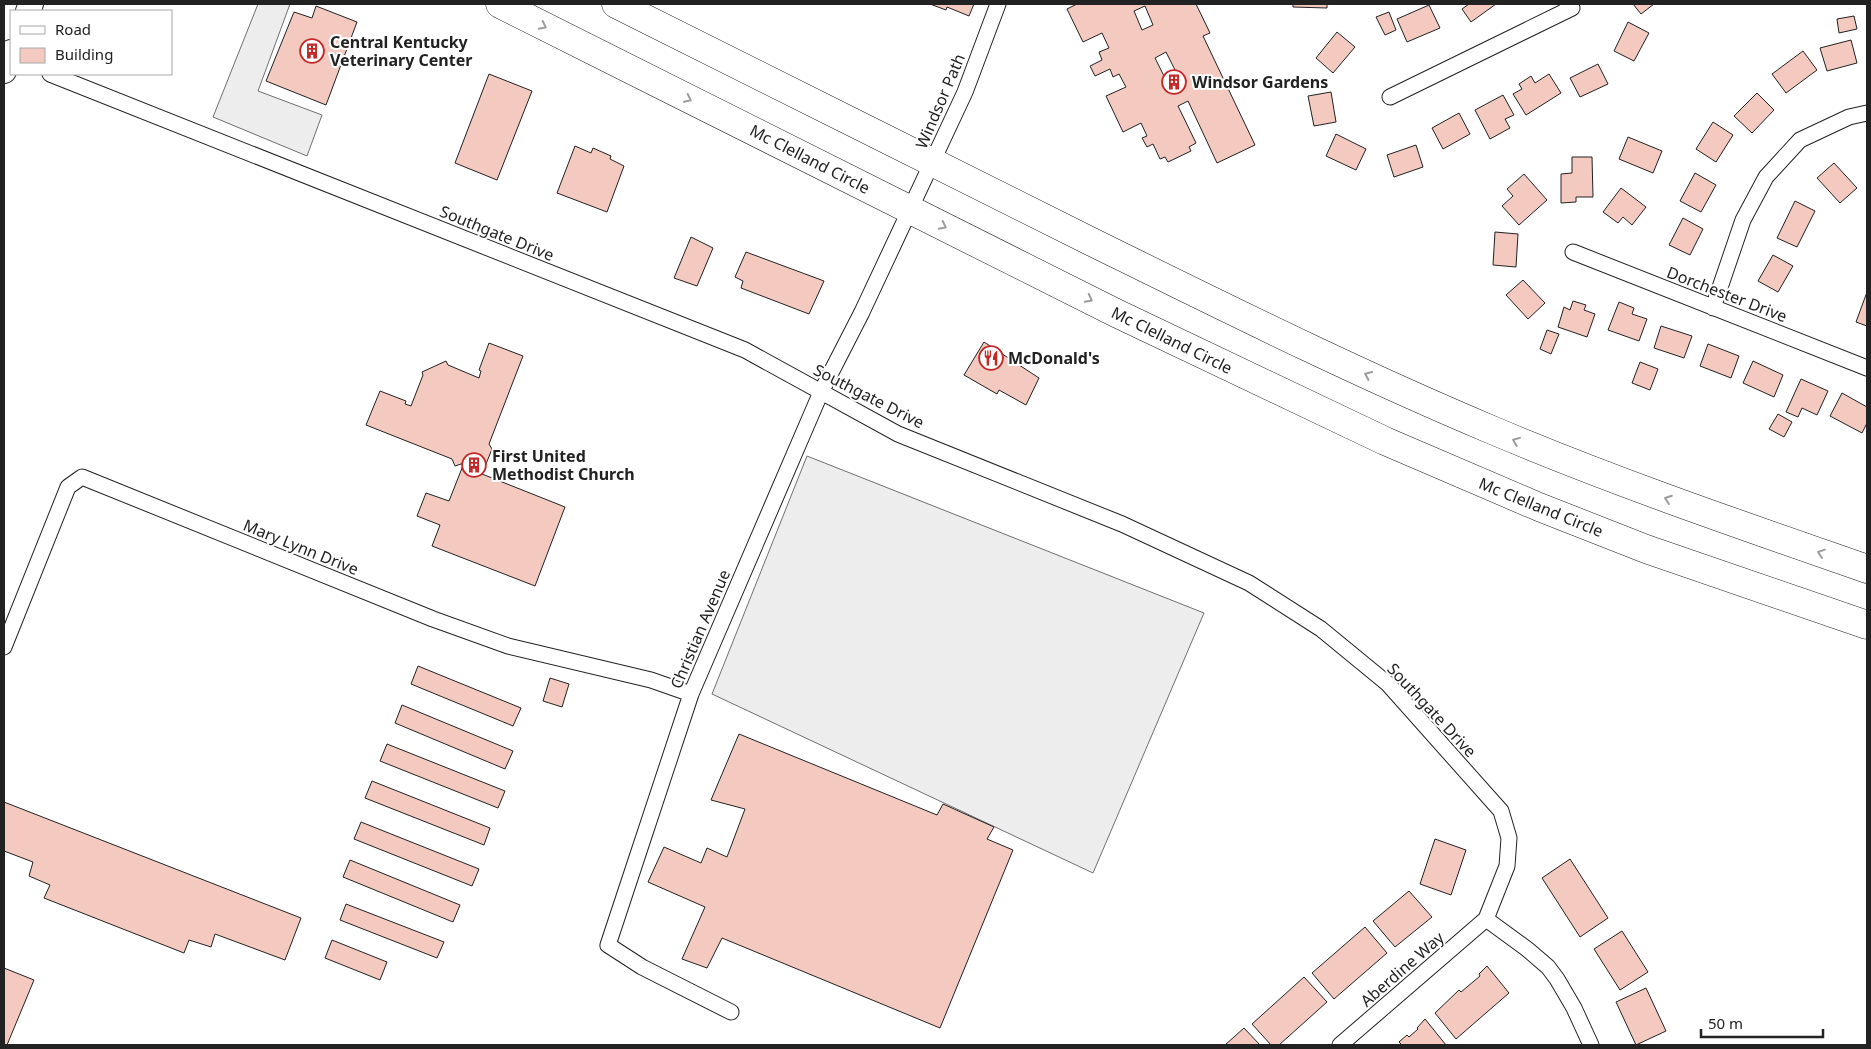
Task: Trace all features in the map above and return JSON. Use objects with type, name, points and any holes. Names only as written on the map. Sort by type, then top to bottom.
[{"type":"highway","name":"Mc Clelland Circle","points":[[500,4],[1151,330],[1385,442],[1539,507],[1646,549],[1867,626]]},
{"type":"highway","points":[[616,4],[1274,332],[1480,426],[1630,485],[1867,569]]},
{"type":"street","name":"Windsor Path","points":[[910,209],[965,92],[998,4]]},
{"type":"street","points":[[1390,97],[1570,6]]},
{"type":"street","name":"Southgate Drive","points":[[53,75],[745,350],[898,434],[1122,524],[1249,583],[1321,629],[1388,684],[1501,811],[1510,838],[1507,866],[1486,919]]},
{"type":"street","points":[[1713,308],[1744,220],[1766,177],[1800,140],[1848,117],[1867,113]]},
{"type":"street","name":"Christian Avenue","points":[[731,1012],[642,967],[608,945],[691,694],[821,392],[862,312],[910,209]]},
{"type":"street","name":"Dorchester Drive","points":[[1573,252],[1867,368]]},
{"type":"street","name":"Mary Lynn Drive","points":[[4,647],[68,487],[82,477],[433,620],[508,646],[651,680],[691,694]]},
{"type":"street","points":[[1486,919],[1548,967],[1574,1008],[1591,1045]]},
{"type":"street","name":"Aberdine Way","points":[[1340,1045],[1486,919]]},
{"type":"shaded area","points":[[258,4],[290,4],[258,91],[322,115],[307,156],[213,117]]},
{"type":"shaded area","points":[[807,456],[1204,613],[1093,873],[712,694]]},
{"type":"building","points":[[930,4],[974,4],[969,16],[947,7],[946,10]]},
{"type":"building","name":"Windsor Gardens","points":[[1077,4],[1196,4],[1210,33],[1203,36],[1255,145],[1217,163],[1188,101],[1178,106],[1196,143],[1189,147],[1191,151],[1168,162],[1165,157],[1160,159],[1153,144],[1147,147],[1142,138],[1147,136],[1141,123],[1123,132],[1106,96],[1126,87],[1119,74],[1113,77],[1110,69],[1095,76],[1090,66],[1102,60],[1099,52],[1109,48],[1102,33],[1083,42],[1067,9]],"holes":[[[1145,6],[1153,25],[1142,30],[1134,11]],[[1166,52],[1175,70],[1164,76],[1155,58]]]},
{"type":"building","points":[[1293,4],[1327,4],[1327,8],[1293,7]]},
{"type":"building","points":[[1469,4],[1496,4],[1471,22],[1462,9]]},
{"type":"building","points":[[1633,4],[1654,4],[1641,14]]},
{"type":"building","points":[[1429,5],[1440,28],[1407,42],[1397,19]]},
{"type":"building","name":"Central Kentucky Veterinary Center","points":[[316,6],[357,22],[326,105],[266,81],[294,12],[312,18]]},
{"type":"building","points":[[1389,12],[1396,30],[1385,35],[1376,17]]},
{"type":"building","points":[[1854,16],[1857,29],[1839,33],[1837,19]]},
{"type":"building","points":[[1628,22],[1649,33],[1634,61],[1614,51]]},
{"type":"building","points":[[1337,32],[1355,47],[1333,73],[1316,58]]},
{"type":"building","points":[[1851,40],[1857,63],[1827,71],[1820,48]]},
{"type":"building","points":[[1803,51],[1817,70],[1786,93],[1772,74]]},
{"type":"building","points":[[1598,64],[1608,84],[1580,97],[1570,78]]},
{"type":"building","points":[[489,74],[532,91],[497,180],[455,163]]},
{"type":"building","points":[[1549,74],[1561,93],[1526,115],[1513,94],[1522,89],[1519,84],[1531,76],[1535,83]]},
{"type":"building","points":[[1331,92],[1336,122],[1314,126],[1308,96]]},
{"type":"building","points":[[1757,93],[1774,110],[1752,133],[1734,116]]},
{"type":"building","points":[[1503,95],[1514,115],[1505,119],[1510,128],[1490,139],[1475,110]]},
{"type":"building","points":[[1459,113],[1470,134],[1443,149],[1432,128]]},
{"type":"building","points":[[1713,122],[1733,135],[1716,162],[1696,149]]},
{"type":"building","points":[[1336,134],[1366,149],[1356,170],[1326,156]]},
{"type":"building","points":[[1628,137],[1662,151],[1653,173],[1619,159]]},
{"type":"building","points":[[1416,145],[1423,167],[1394,177],[1387,155]]},
{"type":"building","points":[[575,146],[591,153],[593,148],[611,156],[610,159],[624,166],[607,212],[557,193]]},
{"type":"building","points":[[1572,157],[1592,157],[1593,197],[1576,197],[1576,202],[1561,203],[1561,174],[1572,173]]},
{"type":"building","points":[[1834,163],[1857,188],[1840,203],[1817,178]]},
{"type":"building","points":[[1695,173],[1716,185],[1701,212],[1680,201]]},
{"type":"building","points":[[1524,174],[1547,200],[1519,225],[1502,206],[1513,196],[1507,189]]},
{"type":"building","points":[[1621,188],[1646,207],[1632,225],[1623,217],[1618,223],[1603,212]]},
{"type":"building","points":[[1795,201],[1815,211],[1797,247],[1777,238]]},
{"type":"building","points":[[1683,218],[1703,229],[1690,255],[1669,245]]},
{"type":"building","points":[[1495,232],[1518,234],[1516,267],[1493,265]]},
{"type":"building","points":[[691,237],[713,248],[697,286],[674,278]]},
{"type":"building","points":[[746,252],[824,281],[809,314],[741,288],[743,281],[735,277]]},
{"type":"building","points":[[1773,255],[1793,266],[1778,292],[1758,281]]},
{"type":"building","points":[[1523,280],[1545,303],[1528,319],[1506,295]]},
{"type":"building","points":[[1867,292],[1867,326],[1856,322]]},
{"type":"building","points":[[1573,301],[1586,305],[1584,310],[1595,314],[1587,337],[1558,327],[1564,307],[1570,310]]},
{"type":"building","points":[[1619,302],[1634,308],[1632,314],[1647,319],[1639,341],[1608,330]]},
{"type":"building","points":[[1661,326],[1692,336],[1684,358],[1654,348]]},
{"type":"building","points":[[1547,330],[1559,334],[1551,354],[1540,349]]},
{"type":"building","name":"McDonald's","points":[[984,342],[1039,378],[1026,405],[999,390],[997,394],[964,375]]},
{"type":"building","name":"First United Methodist Church","points":[[489,343],[523,356],[489,444],[492,449],[482,474],[565,507],[535,586],[432,546],[440,525],[417,516],[426,493],[449,501],[464,463],[455,466],[452,459],[366,425],[380,391],[406,401],[405,404],[411,406],[423,375],[422,372],[446,361],[448,365],[479,378],[481,371],[479,370]]},
{"type":"building","points":[[1708,344],[1739,356],[1731,378],[1700,366]]},
{"type":"building","points":[[1753,361],[1783,375],[1774,397],[1743,383]]},
{"type":"building","points":[[1640,362],[1658,369],[1650,390],[1632,383]]},
{"type":"building","points":[[1801,379],[1828,391],[1817,415],[1802,408],[1798,417],[1786,412]]},
{"type":"building","points":[[1842,393],[1867,407],[1867,423],[1862,433],[1830,416]]},
{"type":"building","points":[[1778,414],[1792,422],[1784,437],[1769,429]]},
{"type":"building","points":[[418,666],[521,708],[513,726],[411,684]]},
{"type":"building","points":[[550,678],[569,684],[562,707],[543,701]]},
{"type":"building","points":[[402,705],[513,751],[505,769],[395,723]]},
{"type":"building","points":[[739,734],[937,815],[943,804],[994,827],[987,839],[1013,850],[940,1028],[722,938],[707,968],[682,959],[705,907],[648,882],[664,847],[701,863],[707,848],[727,857],[745,809],[711,800]]},
{"type":"building","points":[[387,744],[505,791],[498,808],[380,761]]},
{"type":"building","points":[[372,781],[490,828],[484,845],[365,798]]},
{"type":"building","points":[[4,802],[301,918],[285,960],[215,934],[211,947],[189,940],[184,953],[44,898],[50,885],[29,876],[33,862],[4,851]]},
{"type":"building","points":[[361,822],[479,869],[472,886],[354,839]]},
{"type":"building","points":[[1435,839],[1466,850],[1451,895],[1420,884]]},
{"type":"building","points":[[1570,859],[1608,918],[1580,937],[1542,878]]},
{"type":"building","points":[[350,860],[460,905],[453,922],[343,877]]},
{"type":"building","points":[[1409,891],[1432,917],[1395,947],[1373,921]]},
{"type":"building","points":[[346,904],[444,942],[437,958],[340,920]]},
{"type":"building","points":[[1365,927],[1387,953],[1334,999],[1312,973]]},
{"type":"building","points":[[1622,931],[1648,972],[1620,990],[1594,949]]},
{"type":"building","points":[[332,940],[387,962],[380,980],[325,958]]},
{"type":"building","points":[[1487,966],[1509,993],[1456,1039],[1435,1013],[1459,990],[1461,992],[1480,976],[1479,974]]},
{"type":"building","points":[[4,968],[34,980],[7,1045],[4,1045]]},
{"type":"building","points":[[1304,977],[1327,1002],[1279,1045],[1271,1045],[1252,1024]]},
{"type":"building","points":[[1646,988],[1666,1031],[1636,1045],[1616,1002]]},
{"type":"building","points":[[1425,1019],[1446,1045],[1399,1045],[1401,1044],[1399,1042],[1407,1035],[1409,1037],[1418,1029]]},
{"type":"building","points":[[1244,1028],[1260,1045],[1225,1045]]},
{"type":"place","name":"Central Kentucky Veterinary Center","points":[[312,51]]},
{"type":"place","name":"Windsor Gardens","points":[[1174,82]]},
{"type":"place","name":"McDonald's","points":[[991,358]]},
{"type":"place","name":"First United Methodist Church","points":[[474,465]]}]
